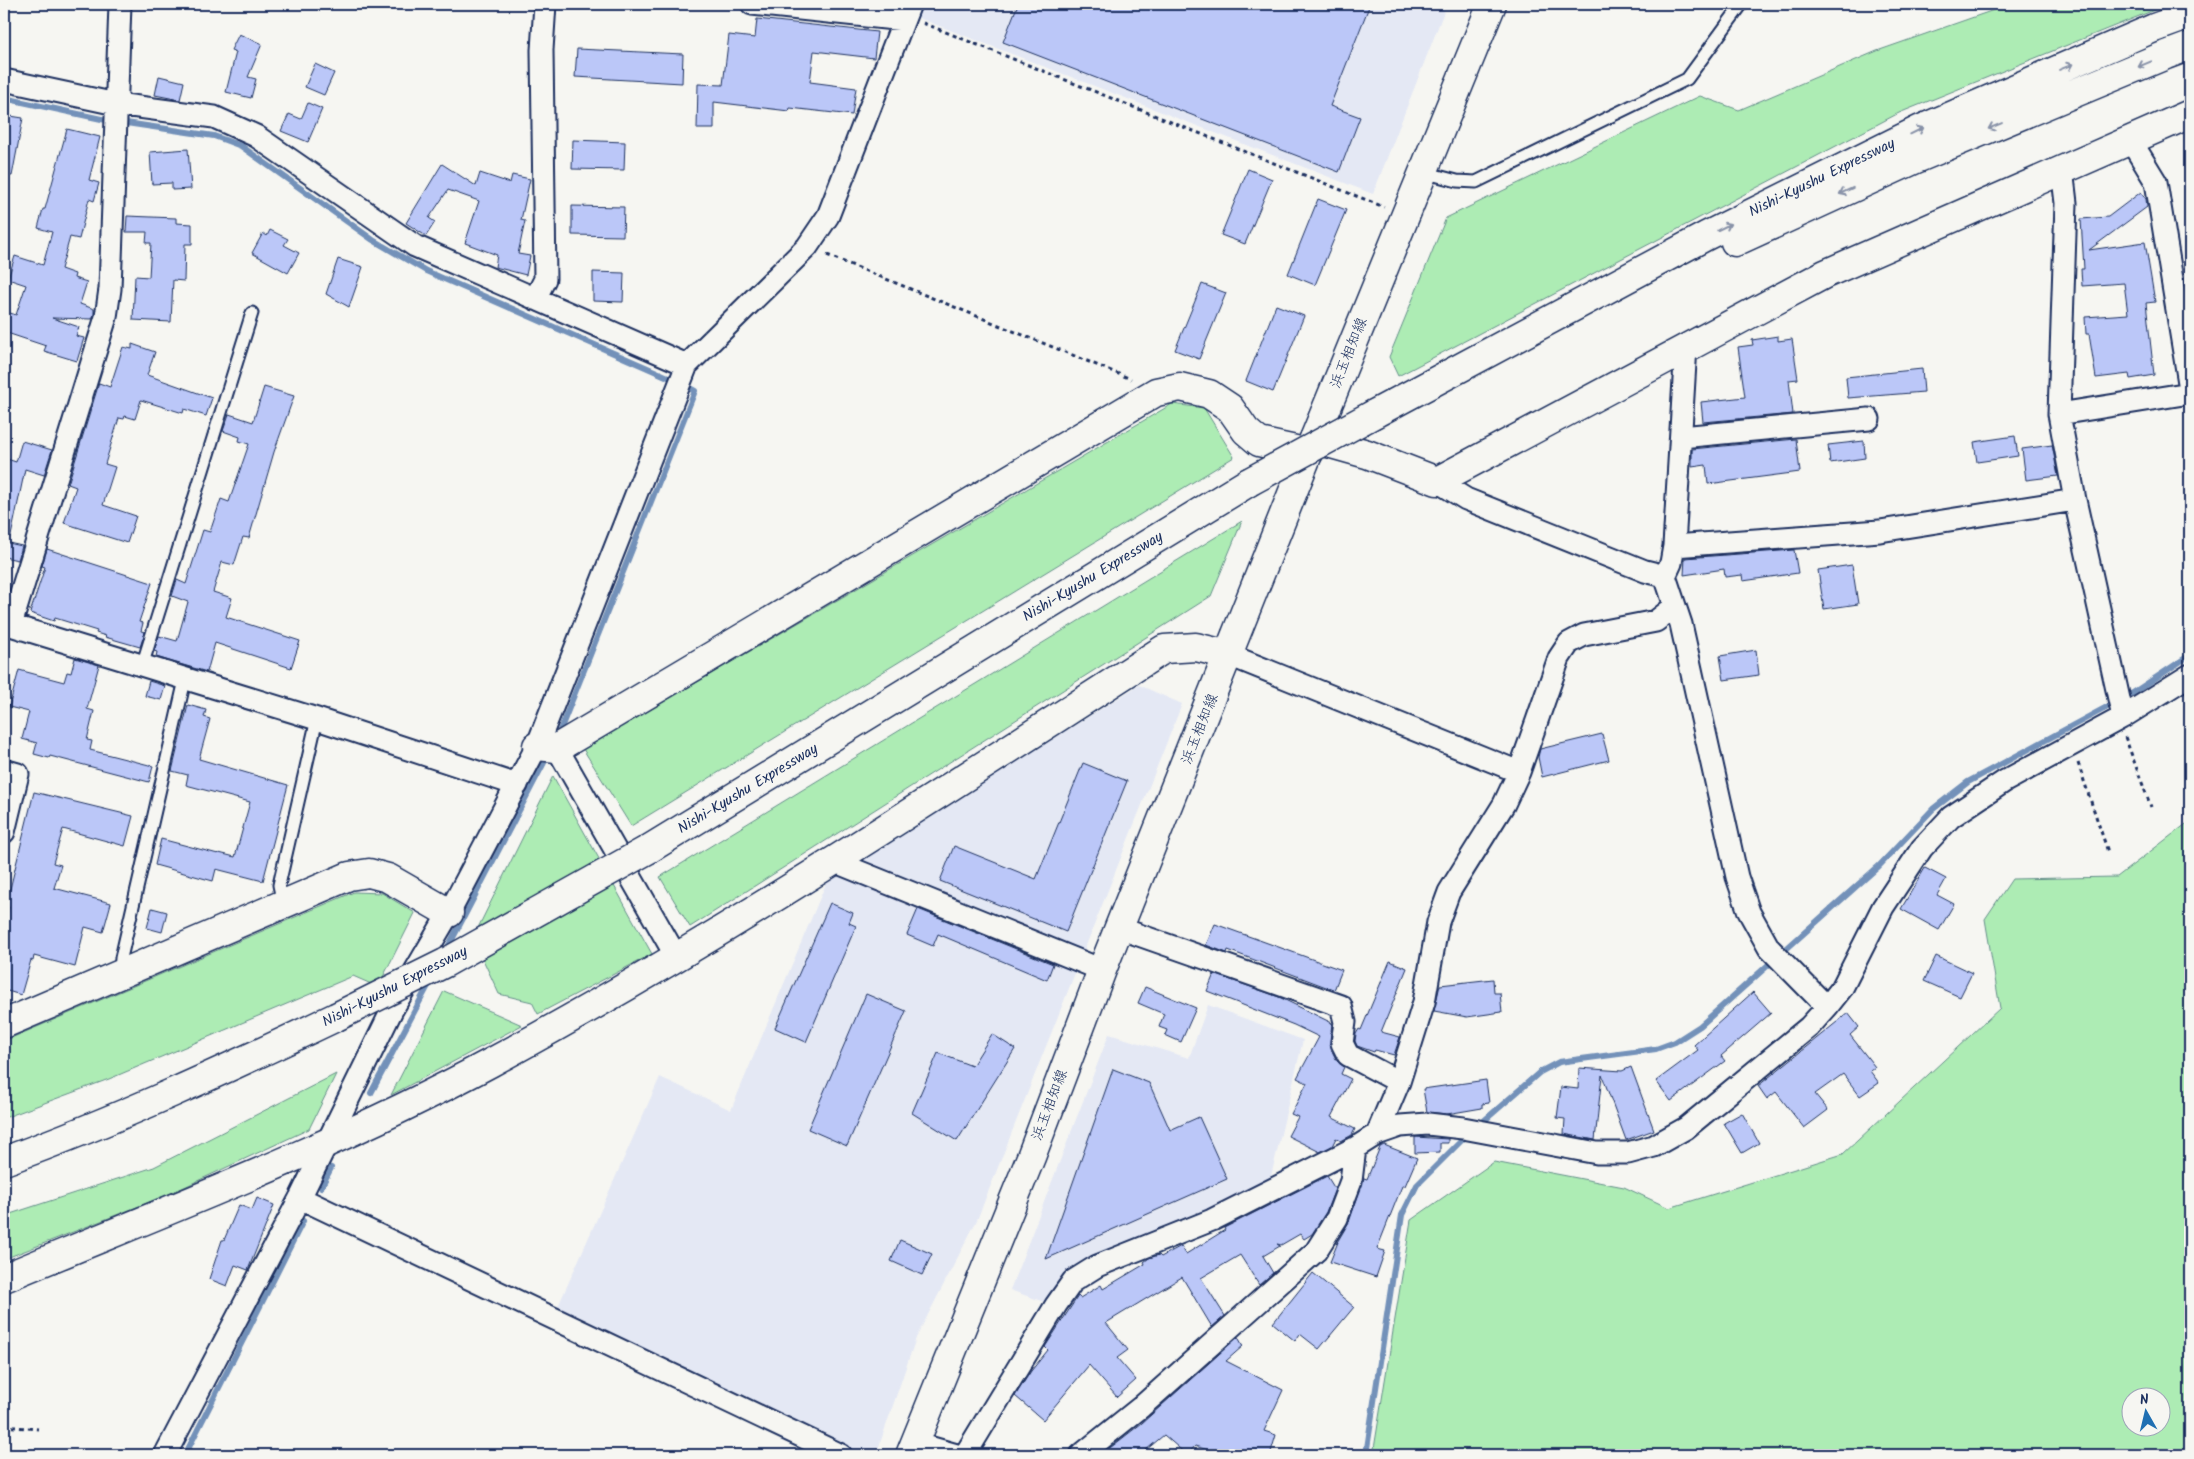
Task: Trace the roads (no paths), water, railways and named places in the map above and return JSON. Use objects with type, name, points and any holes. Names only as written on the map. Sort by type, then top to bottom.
[{"type":"main road","name":"浜玉相知線","points":[[912,1449],[1031,1157],[1102,970],[1404,216],[1492,4]]},
{"type":"main road","name":"Nishi-Kyushu Expressway","points":[[4,1161],[181,1088],[336,1017],[445,963],[649,849],[1249,482],[1374,414],[1706,236],[1921,129],[2154,28],[2190,15]]},
{"type":"main road","name":"Nishi-Kyushu Expressway","points":[[1465,365],[1916,159],[2190,46]]},
{"type":"main road","points":[[547,747],[1156,392],[1180,387],[1209,394],[1230,408],[1246,431],[1259,442],[1312,446],[1367,454],[1437,481],[1686,346],[1825,274],[2190,114]]},
{"type":"main road","points":[[4,1278],[324,1145],[488,1064],[677,958],[1164,650],[1196,647],[1229,655]]},
{"type":"main road","points":[[4,1024],[349,876],[369,873],[388,878],[448,913]]},
{"type":"street","points":[[120,4],[110,289],[106,317],[7,624],[317,720],[517,786]]},
{"type":"street","points":[[535,299],[545,279],[542,50],[545,4]]},
{"type":"street","points":[[165,1455],[300,1198],[324,1145],[392,1010],[448,913],[517,786],[547,747],[686,368],[807,248],[828,216],[907,13],[752,4]]},
{"type":"street","points":[[4,80],[116,104],[214,118],[256,136],[415,246],[686,368]]},
{"type":"street","points":[[2131,141],[2156,182],[2190,389]]},
{"type":"street","points":[[2062,169],[2066,203],[2059,414],[2075,500],[2120,704]]},
{"type":"street","points":[[1686,346],[1674,546],[1671,563],[1665,576],[1672,591],[1674,607],[1681,624],[1737,877],[1749,912],[1769,948],[1827,1007]]},
{"type":"street","points":[[2059,414],[2190,393]]},
{"type":"street","points":[[1682,437],[1869,419]]},
{"type":"street","points":[[1437,481],[1466,499],[1645,571],[1665,576]]},
{"type":"street","points":[[1674,546],[1880,531],[2075,500]]},
{"type":"street","points":[[1377,1134],[1399,1082],[1424,1002],[1438,922],[1449,892],[1504,804],[1520,772],[1558,658],[1569,643],[1584,636],[1656,620],[1674,607]]},
{"type":"street","points":[[1229,655],[1520,772]]},
{"type":"street","points":[[965,1455],[1056,1305],[1073,1281],[1097,1266],[1212,1220],[1355,1148],[1377,1134],[1400,1126],[1428,1124],[1471,1129],[1597,1153],[1628,1153],[1654,1146],[1686,1128],[1809,1027],[1827,1007],[1842,988],[1883,907],[1922,848],[1951,816],[2005,781],[2072,744],[2120,704],[2190,675]]},
{"type":"street","points":[[547,747],[677,958]]},
{"type":"street","points":[[4,770],[18,774],[4,832]]},
{"type":"street","points":[[833,861],[1102,970]]},
{"type":"street","points":[[1119,928],[1341,1006],[1345,1022],[1342,1042],[1348,1055],[1399,1082]]},
{"type":"street","points":[[1081,1455],[1141,1407],[1316,1251],[1337,1218],[1351,1181],[1355,1148]]},
{"type":"street","points":[[300,1198],[841,1455]]},
{"type":"street","points":[[912,1449],[957,1455]]},
{"type":"lane","points":[[1423,172],[1457,181],[1476,182],[1687,78],[1742,4]]},
{"type":"lane","points":[[142,666],[252,313]]},
{"type":"lane","points":[[120,974],[120,958],[185,680]]},
{"type":"lane","points":[[283,904],[279,885],[317,720]]},
{"type":"waterway","points":[[4,98],[106,120],[214,136],[241,146],[373,240],[426,271],[675,380],[695,391],[557,738]]},
{"type":"waterway","points":[[1478,1126],[1540,1072],[1559,1062],[1656,1049],[1675,1042],[1700,1026],[1879,866],[1933,809],[1968,782],[2133,693],[2190,655]]},
{"type":"waterway","points":[[446,951],[549,753]]},
{"type":"waterway","points":[[371,1093],[430,982]]},
{"type":"waterway","points":[[1366,1455],[1402,1215],[1417,1185],[1468,1134]]},
{"type":"waterway","points":[[321,1187],[331,1168]]},
{"type":"waterway","points":[[185,1455],[303,1221]]}]
